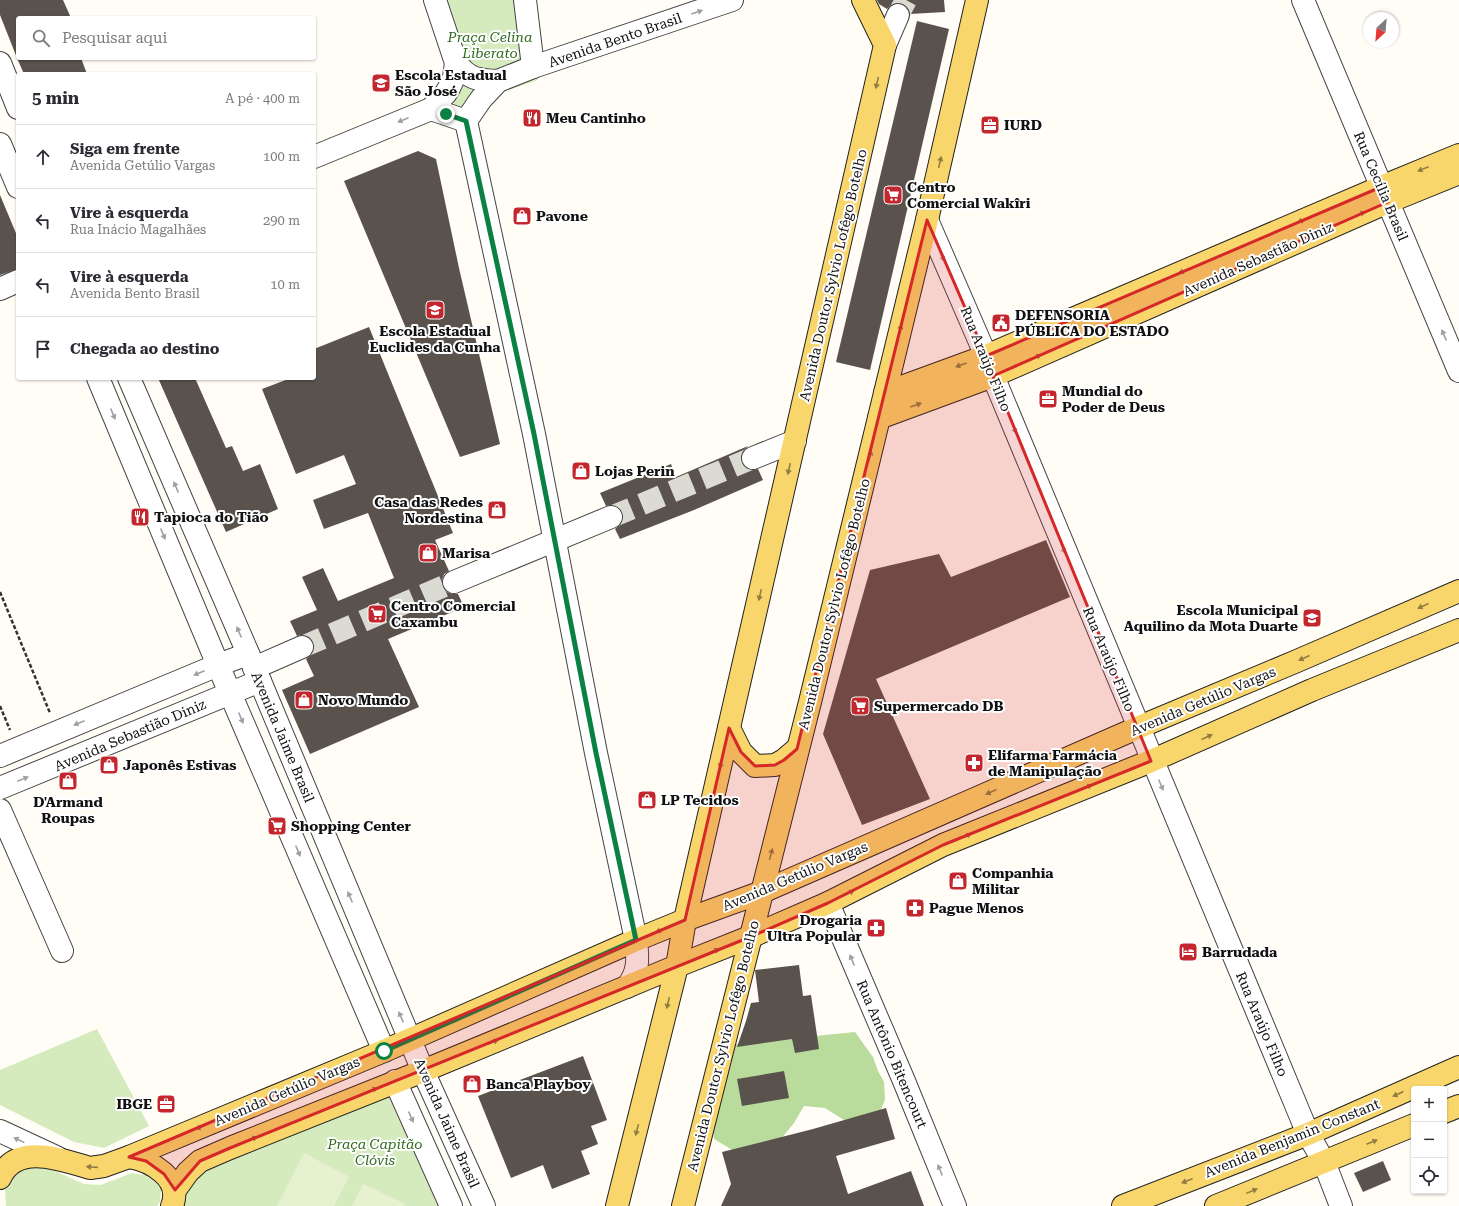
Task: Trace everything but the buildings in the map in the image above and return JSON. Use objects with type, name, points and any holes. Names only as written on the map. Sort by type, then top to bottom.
[{"type":"main road","points":[[863,0],[885,45]]},
{"type":"main road","name":"Avenida Doutor Sylvio Lofêgo Botelho","points":[[683,1206],[879,418],[927,220],[977,0]]},
{"type":"main road","name":"Avenida Doutor Sylvio Lofêgo Botelho","points":[[617,1206],[678,966],[685,920],[885,45]]},
{"type":"main road","name":"Avenida Sebastião Diniz","points":[[879,418],[992,376],[1384,194],[1459,155]]},
{"type":"main road","name":"Avenida Sebastião Diniz","points":[[885,393],[986,356],[1384,194],[1459,173]]},
{"type":"main road","name":"Avenida Getúlio Vargas","points":[[1,1173],[20,1158],[40,1156],[62,1160],[90,1168],[97,1168],[129,1157],[384,1051],[636,940],[685,920],[762,892],[1137,728],[1298,661],[1459,591]]},
{"type":"main road","points":[[174,1198],[188,1172],[200,1161],[750,937],[828,903],[943,845],[1151,761],[1312,690],[1459,630]]},
{"type":"main road","points":[[729,728],[741,752],[755,766],[775,766],[797,749]]},
{"type":"main road","name":"Avenida Benjamin Constant","points":[[1123,1206],[1308,1134],[1459,1067]]},
{"type":"main road","points":[[1447,1111],[1459,1106]]},
{"type":"main road","points":[[1216,1206],[1411,1126]]},
{"type":"main road","points":[[129,1157],[146,1161],[164,1174],[172,1183],[174,1198]]},
{"type":"street","points":[[435,0],[456,63],[464,73],[484,80],[498,81]]},
{"type":"street","points":[[525,0],[533,67]]},
{"type":"street","name":"Avenida Bento Brasil","points":[[466,121],[481,99],[498,81],[533,67],[732,0]]},
{"type":"street","name":"Rua Cecília Brasil","points":[[1303,0],[1459,371]]},
{"type":"street","points":[[885,45],[898,15]]},
{"type":"street","points":[[0,63],[16,103]]},
{"type":"street","points":[[316,156],[431,109],[446,93],[450,86],[454,77],[456,63]]},
{"type":"street","points":[[431,109],[466,121],[532,427],[596,753],[636,940],[638,958],[636,970],[633,979],[627,987]]},
{"type":"street","points":[[0,144],[16,182]]},
{"type":"street","name":"Rua Araújo Filho","points":[[927,220],[986,356],[992,376],[1137,728],[1308,1134],[1324,1162],[1342,1206]]},
{"type":"street","points":[[0,289],[16,282]]},
{"type":"street","points":[[99,380],[218,665],[384,1051]]},
{"type":"street","name":"Avenida Jaime Brasil","points":[[130,380],[254,668],[423,1071],[484,1206]]},
{"type":"street","points":[[753,458],[795,441]]},
{"type":"street","points":[[454,582],[611,517]]},
{"type":"street","points":[[9,752],[218,665],[254,668],[302,647]]},
{"type":"street","name":"Avenida Sebastião Diniz","points":[[0,788],[230,693],[254,668]]},
{"type":"street","points":[[0,810],[62,952]]},
{"type":"street","name":"Rua Antônio Bitencourt","points":[[828,903],[904,1081],[955,1206]]},
{"type":"street","points":[[395,1081],[451,1206]]},
{"type":"street","points":[[0,1131],[62,1160]]},
{"type":"path","points":[[0,592],[58,732]]},
{"type":"path","points":[[0,706],[9,752]]},
{"type":"highlighted area","points":[[1381,187],[1388,202],[993,376],[1151,761],[943,845],[828,903],[750,937],[200,1161],[175,1190],[164,1174],[146,1161],[129,1157],[685,920],[729,728],[741,752],[755,766],[775,765],[784,760],[797,749],[927,220],[986,356]]},
{"type":"green space","name":"Praça Celina Liberato","points":[[429,0],[529,0],[538,80],[500,93],[484,105],[464,138],[450,91],[453,73]]},
{"type":"green space","points":[[97,1029],[149,1126],[104,1148],[74,1142],[0,1105],[0,1070]]},
{"type":"green space","points":[[855,1032],[873,1057],[884,1082],[885,1100],[879,1114],[844,1120],[825,1108],[804,1106],[794,1123],[780,1140],[734,1151],[714,1139],[712,1116],[735,1044]]},
{"type":"green space","name":"Praça Capitão Clóvis","points":[[404,1081],[462,1206],[174,1206],[190,1173]]},
{"type":"green space","points":[[304,1153],[349,1177],[334,1206],[277,1206]]},
{"type":"green space","points":[[27,1166],[46,1167],[84,1184],[101,1185],[132,1173],[150,1176],[161,1189],[160,1202],[157,1206],[6,1206],[5,1190],[13,1175]]},
{"type":"green space","points":[[363,1184],[405,1204],[404,1206],[352,1206]]},
{"type":"tunnel","points":[[898,15],[906,0]]},
{"type":"tunnel","points":[[611,517],[753,458]]},
{"type":"tunnel","points":[[302,647],[454,582]]},
{"type":"place","name":"Escola Estadual São José","points":[[381,83]]},
{"type":"place","name":"Meu Cantinho","points":[[532,118]]},
{"type":"place","name":"IURD","points":[[990,125]]},
{"type":"place","name":"Centro Comercial Wakîri","points":[[893,195]]},
{"type":"place","name":"Pavone","points":[[522,216]]},
{"type":"place","name":"Escola Estadual Euclides da Cunha","points":[[435,310]]},
{"type":"place","name":"DEFENSORIA PÚBLICA DO ESTADO","points":[[1001,323]]},
{"type":"place","name":"Mundial do Poder de Deus","points":[[1048,399]]},
{"type":"place","name":"Lojas Perin","points":[[581,471]]},
{"type":"place","name":"Casa das Redes Nordestina","points":[[497,510]]},
{"type":"place","name":"Tapioca do Tião","points":[[140,517]]},
{"type":"place","name":"Marisa","points":[[428,553]]},
{"type":"place","name":"Centro Comercial Caxambu","points":[[377,614]]},
{"type":"place","name":"Escola Municipal Aquilino da Mota Duarte","points":[[1312,618]]},
{"type":"place","name":"Novo Mundo","points":[[304,700]]},
{"type":"place","name":"Supermercado DB","points":[[860,706]]},
{"type":"place","name":"Elifarma Farmácia de Manipulação","points":[[974,763]]},
{"type":"place","name":"Japonês Estivas","points":[[109,765]]},
{"type":"place","name":"D'Armand Roupas","points":[[68,781]]},
{"type":"place","name":"LP Tecidos","points":[[647,800]]},
{"type":"place","name":"Shopping Center","points":[[277,826]]},
{"type":"place","name":"Companhia Militar","points":[[958,881]]},
{"type":"place","name":"Pague Menos","points":[[915,908]]},
{"type":"place","name":"Drogaria Ultra Popular","points":[[876,928]]},
{"type":"place","name":"Barrudada","points":[[1188,952]]},
{"type":"place","name":"Banca Playboy","points":[[472,1084]]},
{"type":"place","name":"IBGE","points":[[166,1104]]},
{"type":"route","points":[[384,1051],[636,940],[596,753],[534,434],[466,121],[446,114]]}]
